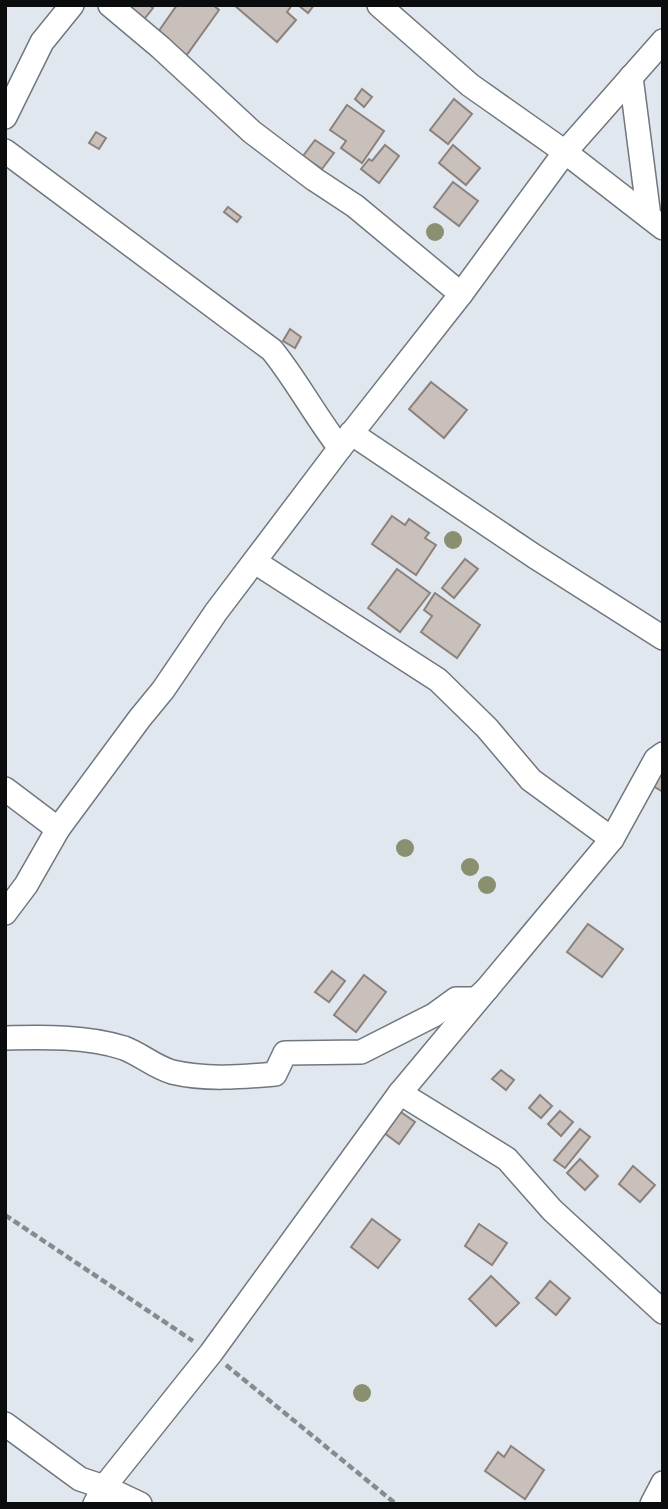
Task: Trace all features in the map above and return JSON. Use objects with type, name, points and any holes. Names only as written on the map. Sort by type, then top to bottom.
[{"type":"street","points":[[5,117],[42,42],[72,5]]},
{"type":"street","points":[[110,5],[252,132],[355,206],[461,294]]},
{"type":"street","points":[[379,5],[470,85],[565,152],[656,223]]},
{"type":"street","points":[[5,913],[26,885],[58,829],[345,441],[461,294],[565,152],[663,41]]},
{"type":"street","points":[[631,77],[656,223]]},
{"type":"street","points":[[5,151],[272,350],[289,371],[319,422],[345,441],[663,638]]},
{"type":"street","points":[[255,562],[438,680],[487,728],[531,780],[612,839]]},
{"type":"street","points":[[99,1495],[211,1353],[400,1093],[612,839],[656,760],[663,754]]},
{"type":"street","points":[[5,789],[58,829]]},
{"type":"street","points":[[5,1038],[38,1037],[83,1041],[124,1049],[171,1072],[198,1076],[275,1074],[285,1053],[361,1052],[433,1015],[456,999],[476,999],[496,980]]},
{"type":"street","points":[[400,1093],[507,1160],[552,1210],[663,1312]]},
{"type":"street","points":[[5,1424],[99,1495],[140,1504]]},
{"type":"street","points":[[652,1504],[663,1483]]},
{"type":"building","points":[[119,5],[149,5],[153,8],[138,27]]},
{"type":"building","points":[[177,5],[213,5],[219,10],[186,56],[156,35]]},
{"type":"building","points":[[234,5],[292,5],[287,12],[296,20],[277,42]]},
{"type":"building","points":[[298,5],[314,5],[308,13]]},
{"type":"building","points":[[362,89],[372,97],[364,107],[355,99]]},
{"type":"building","points":[[454,99],[472,114],[448,144],[430,130]]},
{"type":"building","points":[[347,105],[384,131],[362,163],[341,148],[346,141],[330,130]]},
{"type":"building","points":[[96,132],[106,138],[99,149],[89,143]]},
{"type":"building","points":[[315,140],[334,153],[322,169],[303,156]]},
{"type":"building","points":[[385,145],[399,156],[379,183],[361,169],[369,159],[372,161]]},
{"type":"building","points":[[453,145],[480,168],[466,185],[439,163]]},
{"type":"building","points":[[453,182],[478,201],[459,226],[434,207]]},
{"type":"building","points":[[228,207],[241,217],[237,222],[224,212]]},
{"type":"building","points":[[290,329],[301,337],[295,348],[283,341]]},
{"type":"building","points":[[431,382],[467,410],[444,438],[409,409]]},
{"type":"building","points":[[392,516],[405,525],[409,519],[429,533],[425,538],[436,545],[416,575],[372,544]]},
{"type":"building","points":[[465,559],[478,569],[454,598],[442,588]]},
{"type":"building","points":[[397,569],[430,593],[400,632],[368,608]]},
{"type":"building","points":[[435,593],[480,625],[457,658],[421,632],[432,616],[424,610]]},
{"type":"building","points":[[663,767],[663,792],[653,786]]},
{"type":"building","points":[[588,924],[623,949],[602,977],[567,952]]},
{"type":"building","points":[[332,971],[345,981],[329,1002],[315,992]]},
{"type":"building","points":[[364,975],[386,992],[356,1032],[334,1015]]},
{"type":"building","points":[[501,1070],[514,1080],[506,1090],[492,1079]]},
{"type":"building","points":[[540,1095],[552,1106],[541,1118],[529,1108]]},
{"type":"building","points":[[398,1110],[415,1122],[399,1144],[383,1132]]},
{"type":"building","points":[[560,1111],[573,1122],[561,1136],[548,1124]]},
{"type":"building","points":[[580,1129],[590,1137],[565,1168],[554,1160]]},
{"type":"building","points":[[580,1159],[598,1176],[585,1190],[567,1173]]},
{"type":"building","points":[[633,1166],[655,1185],[640,1202],[619,1184]]},
{"type":"building","points":[[372,1219],[400,1240],[378,1268],[351,1247]]},
{"type":"building","points":[[479,1224],[507,1243],[492,1265],[465,1246]]},
{"type":"building","points":[[491,1276],[519,1303],[496,1326],[469,1299]]},
{"type":"building","points":[[550,1281],[570,1298],[556,1315],[536,1298]]},
{"type":"building","points":[[511,1446],[544,1470],[525,1499],[485,1471],[498,1452],[504,1457]]}]
